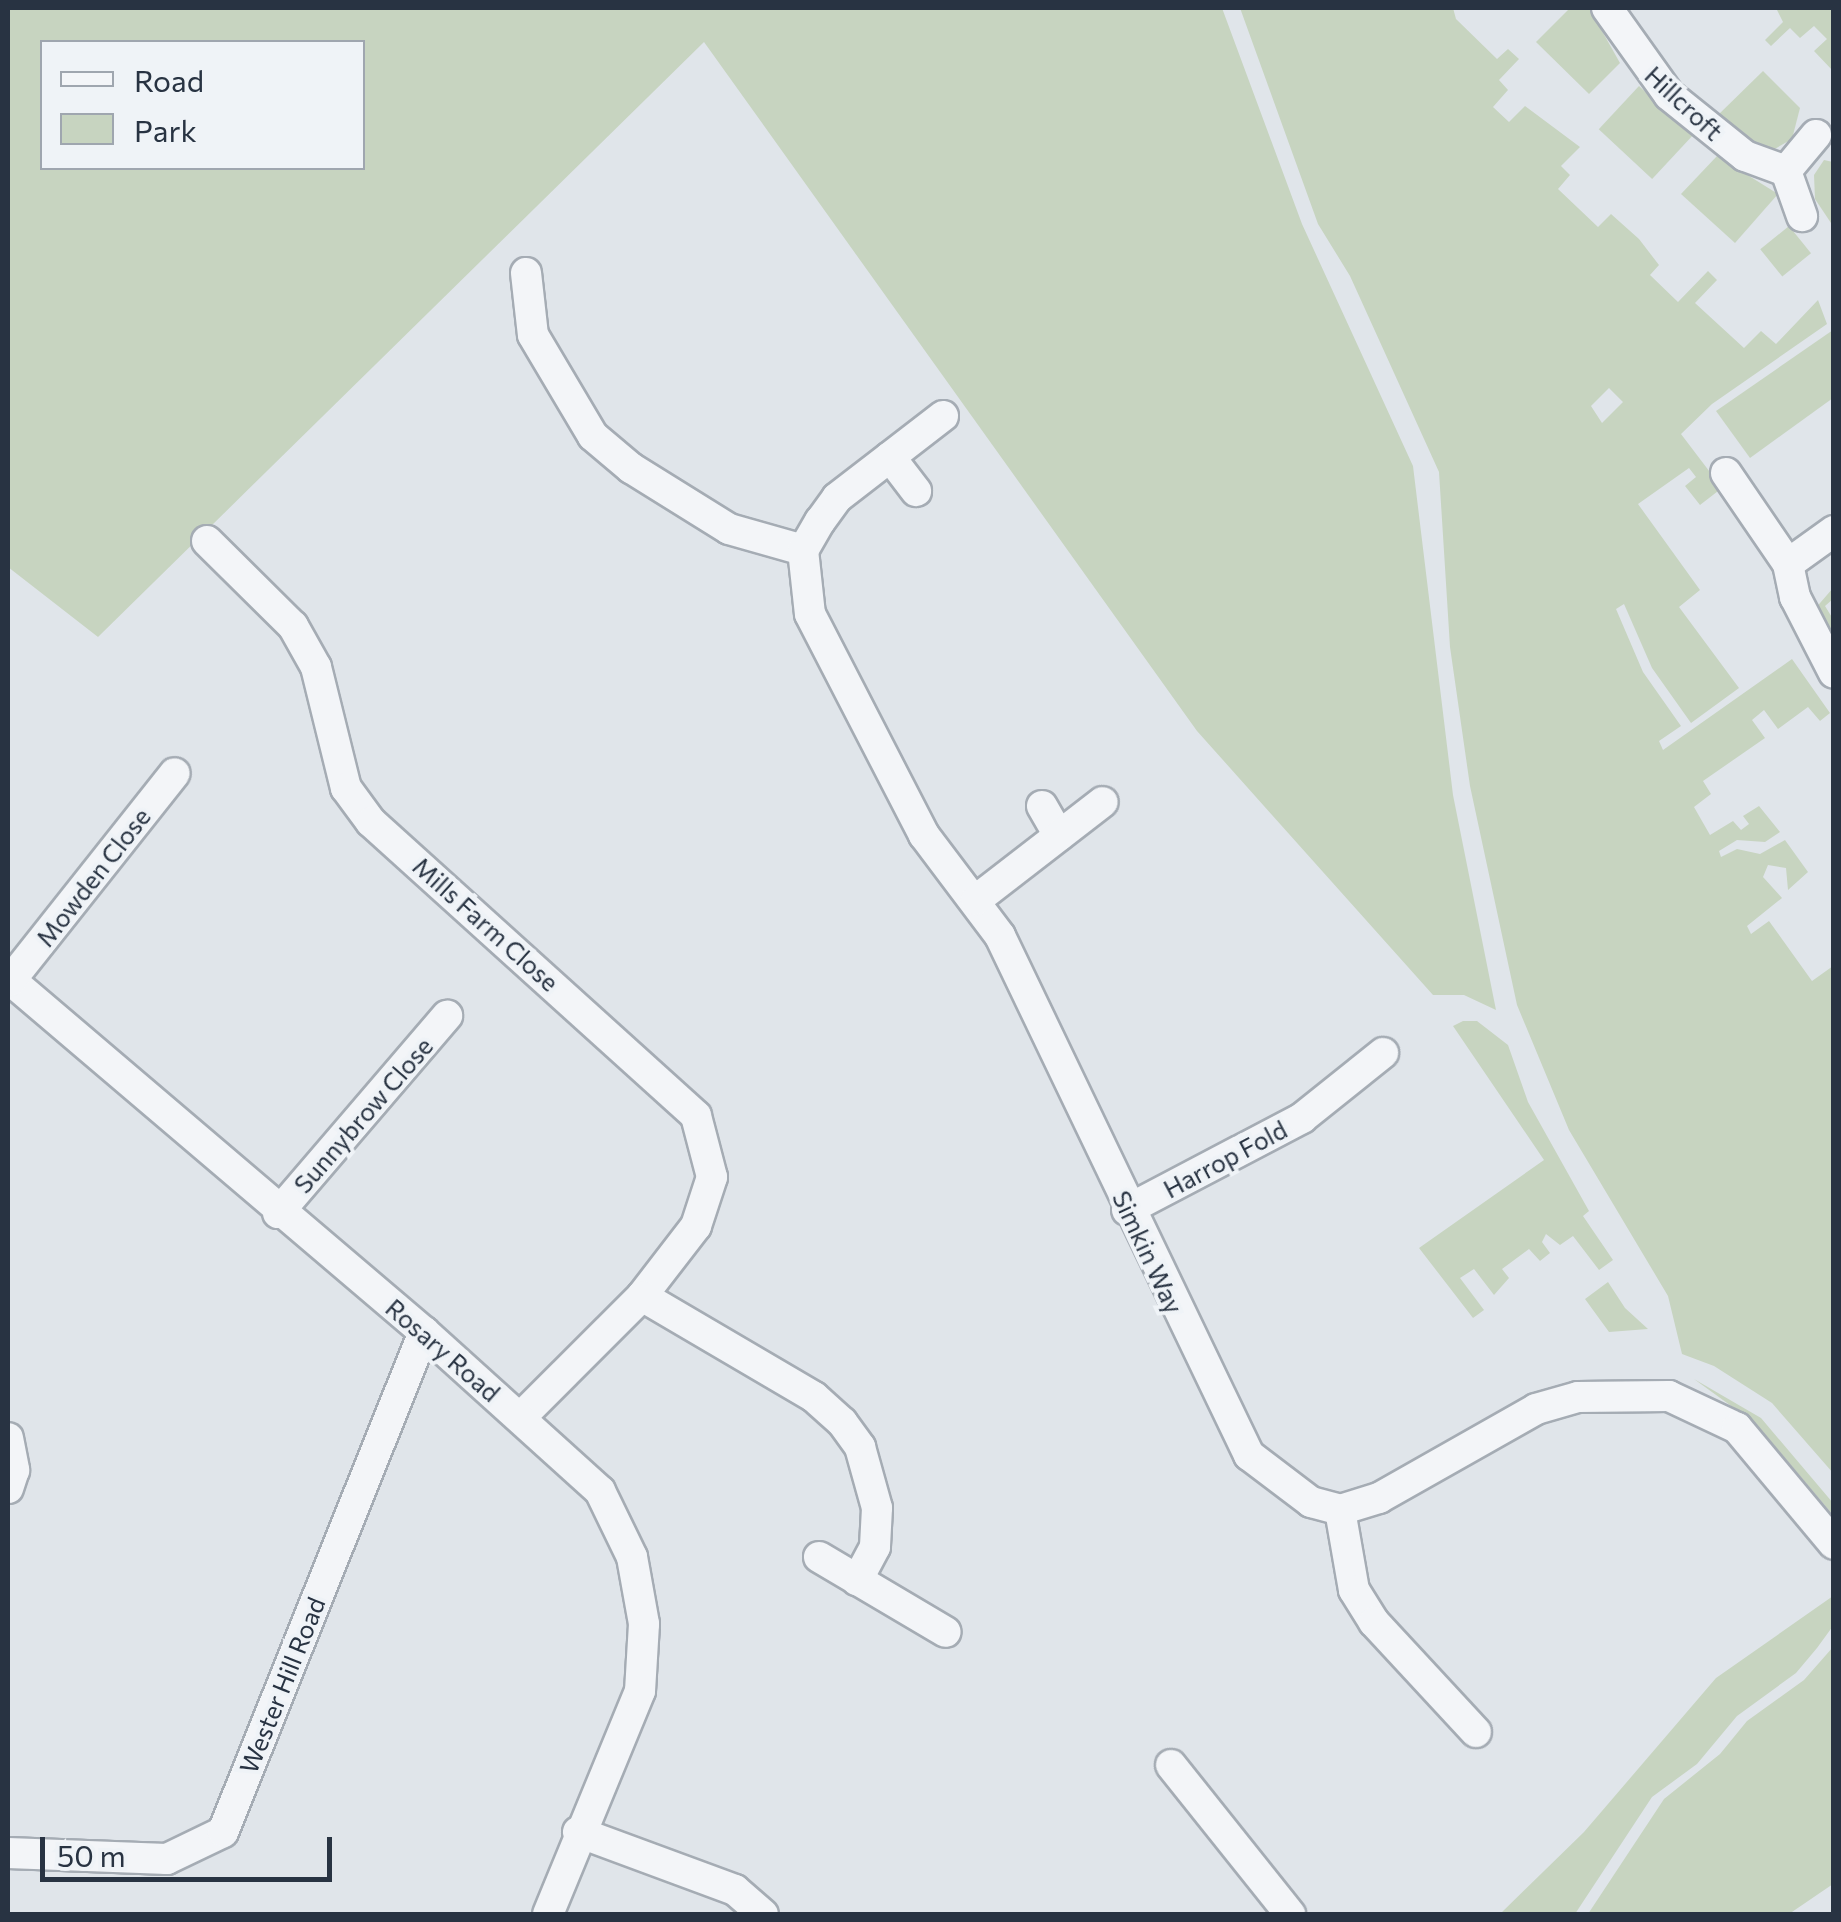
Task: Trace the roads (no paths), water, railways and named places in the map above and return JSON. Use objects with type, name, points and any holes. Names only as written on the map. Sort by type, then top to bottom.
[{"type":"street","name":"Hillcroft","points":[[1607,8],[1669,96],[1745,156],[1786,171]]},
{"type":"street","points":[[1802,216],[1786,171],[1816,134]]},
{"type":"street","points":[[526,273],[520,339],[594,436],[631,468],[728,529],[803,550],[837,498],[944,416]]},
{"type":"street","points":[[890,457],[916,491]]},
{"type":"street","points":[[1726,473],[1788,564],[1794,597],[1834,673]]},
{"type":"street","points":[[1788,564],[1834,532]]},
{"type":"street","name":"Mills Farm Close","points":[[206,541],[293,626],[316,667],[346,788],[371,822],[696,1116],[712,1177],[707,1202],[642,1296],[522,1417]]},
{"type":"street","name":"Simkin Way","points":[[803,550],[810,614],[857,710],[924,836],[1000,936],[1128,1210],[1249,1455],[1311,1502],[1340,1510]]},
{"type":"street","name":"Mowden Close","points":[[9,980],[175,773]]},
{"type":"street","points":[[976,900],[1103,802]]},
{"type":"street","points":[[1042,806],[1059,835]]},
{"type":"street","name":"Rosary Road","points":[[9,980],[278,1213],[424,1332],[522,1417],[600,1492],[632,1558],[644,1624],[640,1691],[578,1832],[548,1914]]},
{"type":"street","name":"Sunnybrow Close","points":[[278,1213],[447,1016]]},
{"type":"street","name":"Harrop Fold","points":[[1128,1210],[1234,1159],[1314,1093],[1383,1053]]},
{"type":"street","points":[[642,1296],[814,1397],[842,1422],[860,1447],[877,1508],[875,1547],[857,1581]]},
{"type":"street","name":"Wester Hill Road","points":[[8,1854],[167,1860],[223,1832],[424,1332]]},
{"type":"street","points":[[1476,1732],[1416,1690],[1354,1590],[1340,1510],[1380,1498],[1536,1409],[1578,1397],[1669,1396],[1737,1428],[1834,1544]]},
{"type":"street","points":[[8,1438],[14,1470],[8,1488]]},
{"type":"street","points":[[819,1557],[946,1632]]},
{"type":"street","points":[[1171,1765],[1290,1914]]},
{"type":"street","points":[[578,1832],[736,1890],[764,1914]]}]
